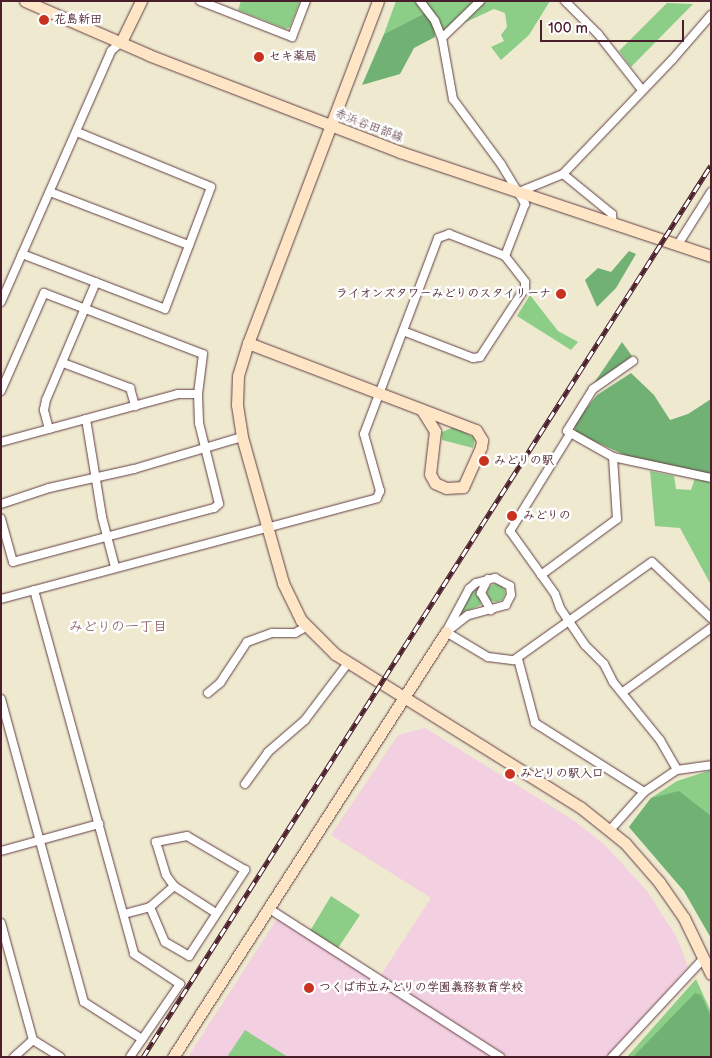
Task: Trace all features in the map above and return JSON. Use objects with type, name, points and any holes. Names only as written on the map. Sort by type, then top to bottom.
[{"type":"street","name":"赤浜谷田部線","points":[[25,1],[121,42],[331,126],[520,193],[711,256]]},
{"type":"street","points":[[1,302],[112,51],[121,42],[141,1]]},
{"type":"street","points":[[203,2],[292,37],[306,1]]},
{"type":"street","points":[[378,1],[248,343],[237,392],[242,437],[283,583],[306,626],[320,642],[348,663],[565,798],[610,830],[659,882],[684,918],[711,974]]},
{"type":"street","points":[[420,1],[435,21],[442,38],[453,99],[520,193],[525,204],[505,256]]},
{"type":"street","points":[[442,38],[480,1]]},
{"type":"street","points":[[565,1],[598,34],[642,90]]},
{"type":"street","points":[[520,193],[563,174],[711,14]]},
{"type":"street","points":[[22,254],[164,309],[211,187],[76,132]]},
{"type":"street","points":[[563,174],[612,214],[613,224]]},
{"type":"street","points":[[50,192],[189,245]]},
{"type":"street","points":[[677,246],[711,192]]},
{"type":"street","points":[[1,599],[377,498],[380,490],[364,434],[403,331],[441,235],[449,234],[505,256],[525,282],[525,288],[480,357],[473,358],[403,331]]},
{"type":"street","points":[[49,429],[44,406],[96,282]]},
{"type":"street","points":[[1,391],[44,293],[203,354],[198,394],[204,446],[218,506],[14,562],[1,519]]},
{"type":"street","points":[[248,343],[476,430],[482,440],[463,486],[446,488],[435,483],[430,474],[435,431],[432,422],[422,410]]},
{"type":"street","points":[[633,361],[593,389],[567,428],[570,434],[613,457],[711,478]]},
{"type":"street","points":[[63,363],[130,388],[135,406]]},
{"type":"street","points":[[1,442],[178,394],[198,394]]},
{"type":"street","points":[[86,419],[107,537],[115,567]]},
{"type":"street","points":[[435,431],[453,421]]},
{"type":"street","points":[[570,434],[510,529],[512,535],[541,575],[569,622],[623,692],[634,711],[660,740],[677,770]]},
{"type":"street","points":[[1,504],[49,488],[134,470],[204,446],[242,437]]},
{"type":"street","points":[[541,575],[617,519],[613,457]]},
{"type":"street","points":[[446,632],[492,659],[504,662],[518,659],[652,562],[711,618]]},
{"type":"street","points":[[488,579],[482,594],[491,610]]},
{"type":"street","points":[[173,1057],[446,632],[469,589],[488,579],[505,581],[511,590],[506,605],[468,615],[446,632]]},
{"type":"street","points":[[34,590],[134,954],[180,984],[130,1057]]},
{"type":"street","points":[[208,693],[220,683],[247,642],[272,633],[295,632],[306,626]]},
{"type":"street","points":[[623,692],[711,628]]},
{"type":"street","points":[[518,659],[535,723],[644,792]]},
{"type":"street","points":[[245,784],[268,752],[305,720],[348,663]]},
{"type":"street","points":[[1,699],[84,1002],[142,1039]]},
{"type":"street","points":[[610,830],[644,792],[677,770],[711,765]]},
{"type":"street","points":[[1,851],[99,824]]},
{"type":"street","points":[[150,907],[165,942],[189,956],[245,870],[194,838],[181,835],[156,842],[166,875],[174,886],[216,913]]},
{"type":"street","points":[[124,914],[150,907],[174,886]]},
{"type":"street","points":[[268,908],[500,1057]]},
{"type":"street","points":[[1,923],[33,1040],[60,1057]]},
{"type":"street","points":[[612,1057],[704,958]]},
{"type":"street","points":[[14,1057],[33,1040]]},
{"type":"shaded area","points":[[425,728],[573,820],[604,844],[647,891],[677,938],[688,967],[606,1057],[509,1057],[381,975],[431,898],[331,835],[398,735]]},
{"type":"shaded area","name":"つくば市立みどりの学園義務教育学校","points":[[277,919],[492,1057],[188,1057]]},
{"type":"green space","points":[[241,1],[300,1],[290,27],[286,29],[238,10]]},
{"type":"green space","points":[[396,1],[417,1],[425,13],[384,34]]},
{"type":"green space","points":[[424,1],[475,1],[445,33]]},
{"type":"green space","points":[[486,1],[550,1],[529,35],[501,60],[491,47],[504,41],[501,35],[507,27],[505,13],[494,9],[464,23]]},
{"type":"green space","points":[[667,3],[693,4],[631,67],[619,51]]},
{"type":"green space","points":[[425,13],[434,24],[435,37],[414,48],[400,74],[362,85],[384,34]]},
{"type":"green space","points":[[629,251],[636,254],[616,288],[597,307],[585,280],[598,268],[611,272]]},
{"type":"green space","points":[[530,295],[558,331],[578,342],[571,350],[517,316]]},
{"type":"green space","points":[[622,342],[632,356],[594,383]]},
{"type":"green space","points":[[631,373],[654,395],[670,420],[688,414],[711,399],[711,475],[638,461],[576,433],[574,424],[597,395]]},
{"type":"green space","points":[[454,427],[475,438],[473,448],[442,440],[442,432]]},
{"type":"green space","points":[[650,471],[674,476],[676,489],[691,490],[695,478],[711,480],[711,585],[680,528],[655,526]]},
{"type":"green space","points":[[496,584],[502,587],[505,593],[502,599],[496,602],[490,599],[487,593],[490,587]]},
{"type":"green space","points":[[478,588],[481,605],[459,614],[467,596]]},
{"type":"green space","points":[[711,770],[711,938],[684,891],[629,827],[651,798],[677,781]]},
{"type":"green space","points":[[679,791],[711,816],[711,938],[684,891],[629,827],[651,798]]},
{"type":"green space","points":[[331,896],[360,915],[338,948],[310,931]]},
{"type":"green space","points":[[696,979],[711,1012],[711,1057],[627,1057]]},
{"type":"green space","points":[[695,993],[701,995],[711,1017],[711,1057],[633,1057]]},
{"type":"green space","points":[[245,1030],[288,1057],[227,1057]]},
{"type":"railway","points":[[143,1057],[711,165]]},
{"type":"place","name":"花島新田","points":[[44,20]]},
{"type":"place","name":"セキ薬局","points":[[259,57]]},
{"type":"place","name":"ライオンズタワーみどりのスタイリーナ","points":[[561,294]]},
{"type":"place","name":"みどりの駅","points":[[484,461]]},
{"type":"place","name":"みどりの","points":[[512,516]]},
{"type":"place","name":"みどりの駅入口","points":[[510,774]]},
{"type":"place","name":"つくば市立みどりの学園義務教育学校","points":[[309,988]]},
{"type":"district","name":"みどりの一丁目","points":[[118,627]]}]
